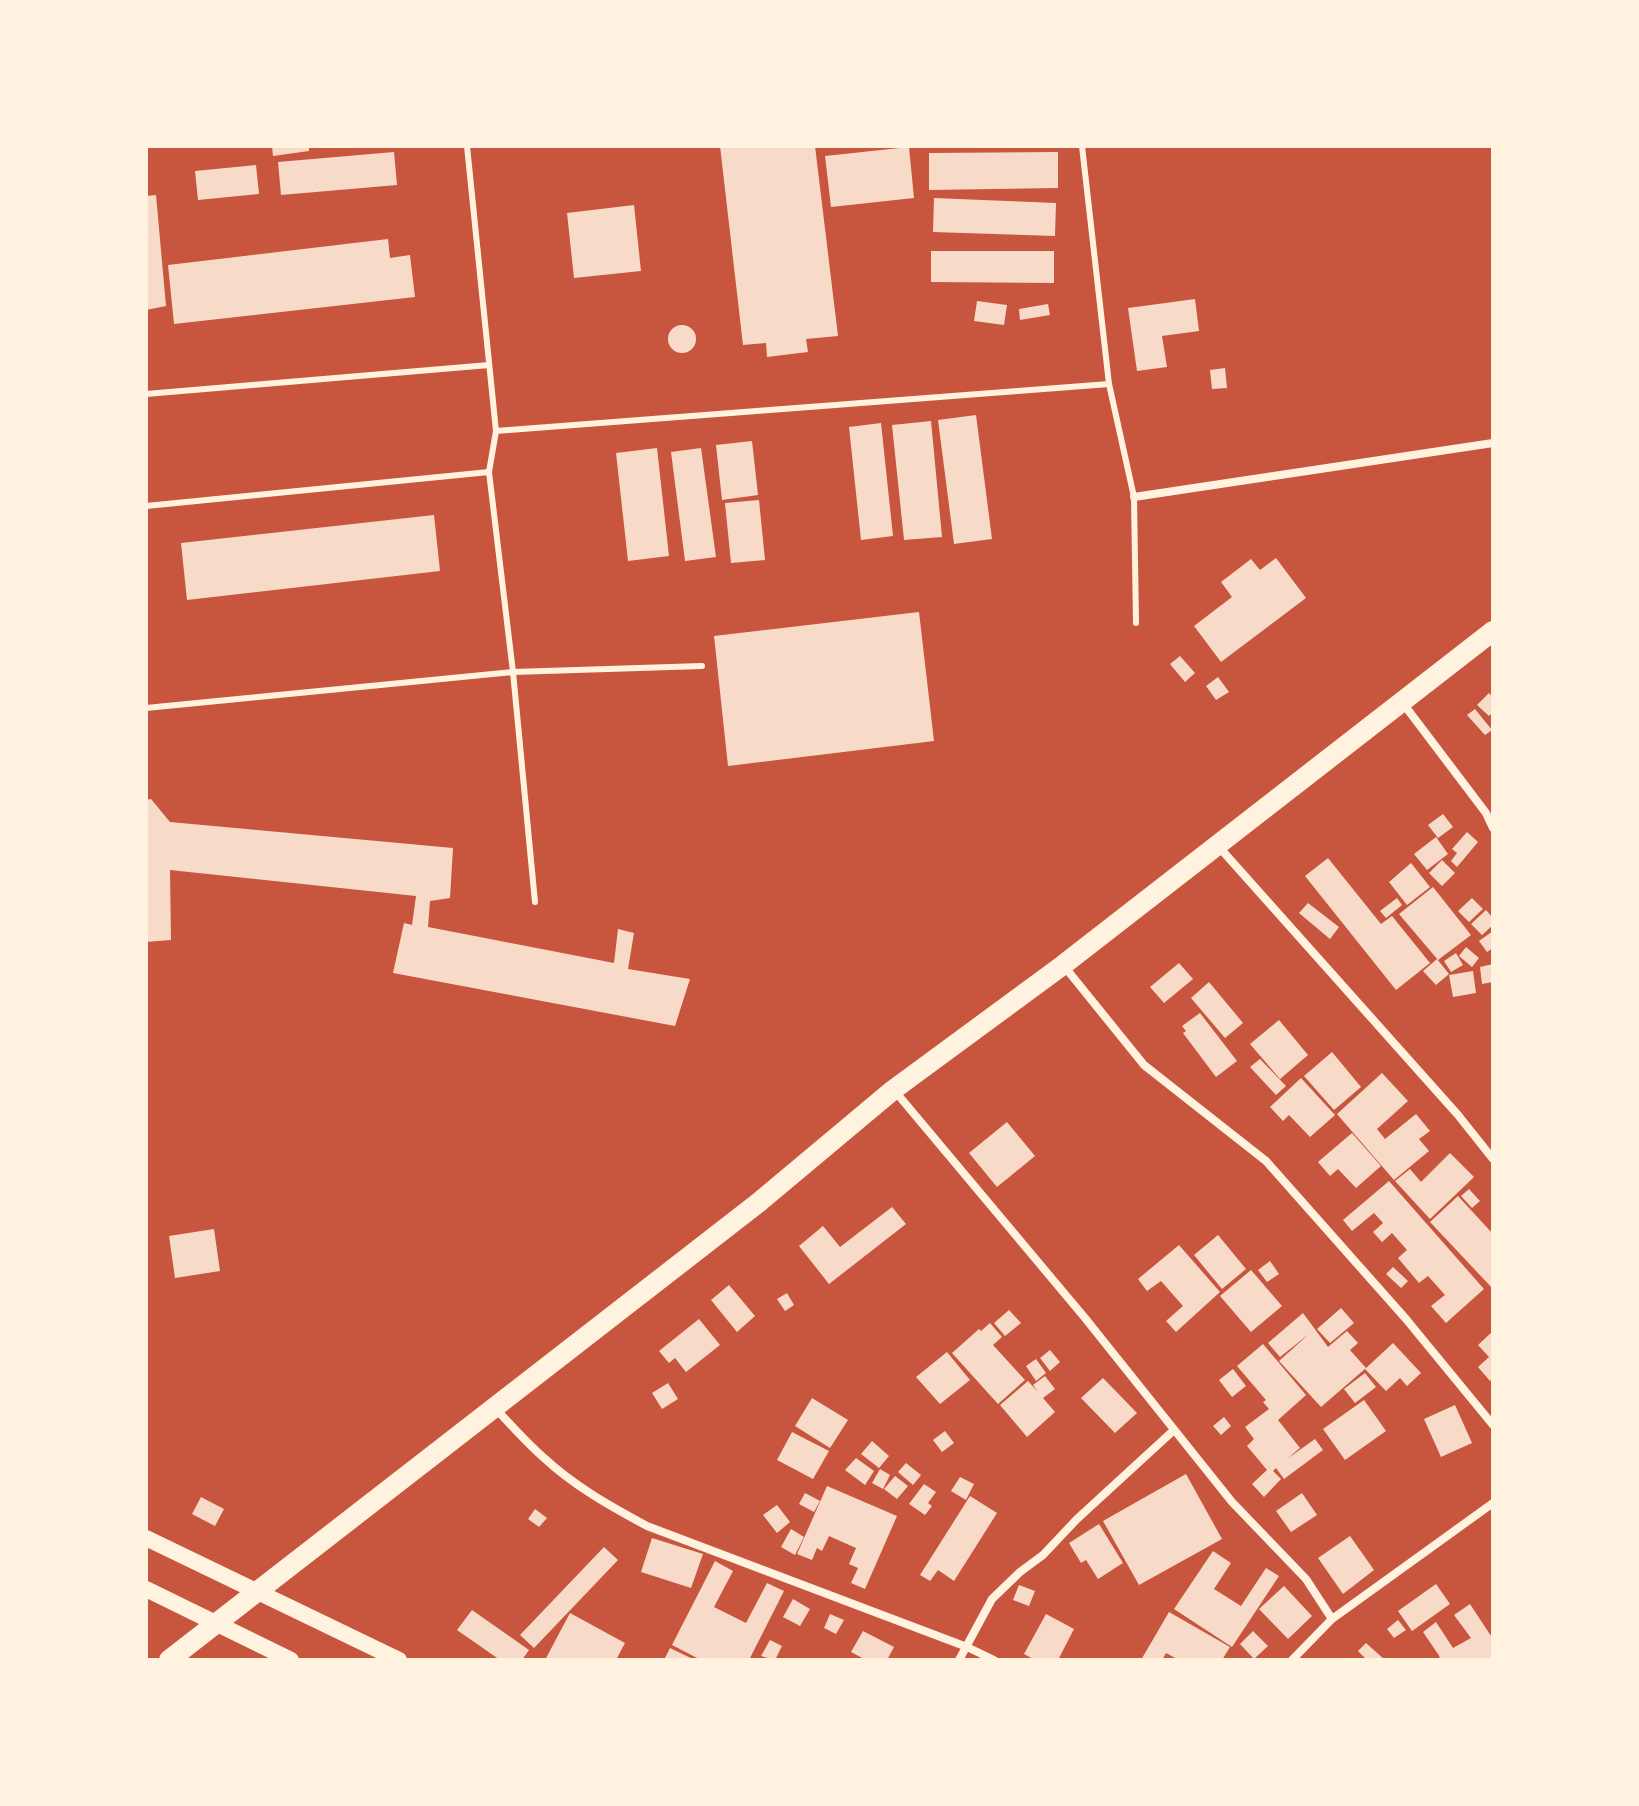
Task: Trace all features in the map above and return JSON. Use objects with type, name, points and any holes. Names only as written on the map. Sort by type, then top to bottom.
[{"type":"main road","points":[[169,1660],[758,1203],[893,1090],[1063,965],[1493,631]]},
{"type":"main road","points":[[146,1538],[399,1660]]},
{"type":"main road","points":[[146,1589],[291,1660]]},
{"type":"street","points":[[1134,497],[1493,443]]},
{"type":"street","points":[[1401,702],[1486,813],[1493,828]]},
{"type":"street","points":[[1217,845],[1458,1115],[1493,1159]]},
{"type":"street","points":[[1063,965],[1144,1065],[1266,1161],[1406,1319],[1493,1425]]},
{"type":"street","points":[[893,1090],[1085,1318],[1232,1502],[1306,1579],[1332,1619]]},
{"type":"street","points":[[495,1408],[543,1457],[573,1482],[647,1526],[967,1647],[994,1660]]},
{"type":"street","points":[[959,1660],[992,1599],[1043,1555],[1077,1519],[1174,1430]]},
{"type":"street","points":[[1292,1660],[1332,1619],[1493,1503]]},
{"type":"lane","points":[[467,146],[496,431],[489,472],[513,672],[535,902]]},
{"type":"lane","points":[[1082,146],[1109,384],[1134,497],[1136,623]]},
{"type":"lane","points":[[146,394],[489,365]]},
{"type":"lane","points":[[496,431],[1109,384]]},
{"type":"lane","points":[[146,506],[489,472]]},
{"type":"lane","points":[[146,708],[513,672],[702,666]]},
{"type":"building","points":[[272,146],[309,146],[309,151],[273,156]]},
{"type":"building","points":[[720,146],[815,146],[838,336],[806,339],[808,352],[767,357],[766,343],[743,345]]},
{"type":"building","points":[[909,147],[914,198],[831,207],[825,156]]},
{"type":"building","points":[[394,152],[397,185],[281,195],[278,162]]},
{"type":"building","points":[[1058,152],[1058,188],[929,190],[929,153]]},
{"type":"building","points":[[256,165],[259,194],[198,200],[195,171]]},
{"type":"building","points":[[156,195],[166,306],[146,310],[146,196]]},
{"type":"building","points":[[934,198],[1056,203],[1055,236],[933,232]]},
{"type":"building","points":[[634,205],[641,271],[574,278],[567,213]]},
{"type":"building","points":[[388,239],[390,258],[410,255],[415,297],[174,324],[168,265]]},
{"type":"building","points":[[931,251],[1054,251],[1054,283],[931,282]]},
{"type":"building","points":[[1195,299],[1199,331],[1162,336],[1167,367],[1137,371],[1128,308]]},
{"type":"building","points":[[977,301],[1007,305],[1004,325],[974,321]]},
{"type":"building","points":[[1048,304],[1050,315],[1020,320],[1019,309]]},
{"type":"building","points":[[682,325],[692,329],[696,339],[692,349],[682,353],[672,349],[668,339],[672,329]]},
{"type":"building","points":[[1225,368],[1227,388],[1212,389],[1210,370]]},
{"type":"building","points":[[976,415],[992,539],[954,544],[938,420]]},
{"type":"building","points":[[931,421],[942,537],[904,540],[892,425]]},
{"type":"building","points":[[881,423],[893,536],[861,540],[849,427]]},
{"type":"building","points":[[752,441],[758,495],[722,500],[716,445]]},
{"type":"building","points":[[657,448],[669,556],[628,561],[616,453]]},
{"type":"building","points":[[701,448],[716,557],[685,561],[671,452]]},
{"type":"building","points":[[759,500],[765,560],[731,563],[725,503]]},
{"type":"building","points":[[434,515],[440,571],[187,600],[181,543]]},
{"type":"building","points":[[1276,558],[1306,598],[1221,662],[1194,626],[1232,597],[1221,582],[1251,559],[1260,570]]},
{"type":"building","points":[[919,612],[934,741],[728,766],[714,636]]},
{"type":"building","points":[[1180,656],[1195,673],[1185,682],[1170,664]]},
{"type":"building","points":[[1218,677],[1229,692],[1216,700],[1206,686]]},
{"type":"building","points":[[1489,693],[1493,698],[1493,712],[1489,716],[1477,705]]},
{"type":"building","points":[[1475,709],[1492,730],[1485,735],[1467,715]]},
{"type":"building","points":[[151,799],[170,822],[453,848],[450,898],[430,901],[428,927],[614,963],[618,929],[634,933],[628,969],[690,979],[675,1026],[393,973],[404,923],[412,925],[416,896],[170,870],[171,940],[146,942],[146,800]]},
{"type":"building","points":[[1443,814],[1453,827],[1438,838],[1428,825]]},
{"type":"building","points":[[1467,832],[1478,842],[1457,867],[1451,861],[1457,853],[1452,849]]},
{"type":"building","points":[[1436,837],[1448,854],[1427,870],[1414,854]]},
{"type":"building","points":[[1328,858],[1381,924],[1392,916],[1430,963],[1396,990],[1305,876]]},
{"type":"building","points":[[1442,860],[1455,873],[1442,886],[1429,873]]},
{"type":"building","points":[[1411,863],[1430,887],[1407,905],[1389,882]]},
{"type":"building","points":[[1433,887],[1471,935],[1438,960],[1399,914]]},
{"type":"building","points":[[1397,898],[1402,905],[1386,918],[1380,911]]},
{"type":"building","points":[[1472,898],[1483,909],[1469,922],[1458,911]]},
{"type":"building","points":[[1308,903],[1339,927],[1330,939],[1299,913]]},
{"type":"building","points":[[1486,910],[1493,918],[1493,925],[1482,935],[1471,924]]},
{"type":"building","points":[[1493,931],[1493,948],[1487,952],[1479,941]]},
{"type":"building","points":[[1466,947],[1479,958],[1472,967],[1459,956]]},
{"type":"building","points":[[1456,953],[1463,965],[1451,972],[1444,961]]},
{"type":"building","points":[[1437,959],[1449,974],[1436,985],[1423,971]]},
{"type":"building","points":[[1179,963],[1193,979],[1164,1003],[1150,987]]},
{"type":"building","points":[[1493,964],[1493,982],[1482,984],[1480,967]]},
{"type":"building","points":[[1473,971],[1476,993],[1453,997],[1449,975]]},
{"type":"building","points":[[1209,982],[1243,1023],[1225,1038],[1191,998]]},
{"type":"building","points":[[1200,1013],[1237,1061],[1216,1077],[1183,1033],[1186,1031],[1182,1026]]},
{"type":"building","points":[[1279,1020],[1308,1055],[1280,1079],[1250,1044]]},
{"type":"building","points":[[1332,1052],[1361,1087],[1334,1110],[1304,1076]]},
{"type":"building","points":[[1260,1059],[1286,1086],[1276,1095],[1250,1067]]},
{"type":"building","points":[[1382,1073],[1408,1101],[1377,1129],[1385,1139],[1416,1114],[1430,1131],[1419,1139],[1429,1151],[1394,1180],[1337,1114]]},
{"type":"building","points":[[1301,1078],[1335,1115],[1310,1137],[1289,1115],[1283,1121],[1270,1107]]},
{"type":"building","points":[[1007,1122],[1035,1156],[997,1187],[969,1153]]},
{"type":"building","points":[[1352,1133],[1381,1166],[1356,1188],[1338,1169],[1330,1176],[1318,1162]]},
{"type":"building","points":[[1450,1153],[1474,1177],[1430,1219],[1395,1181],[1410,1169],[1421,1182]]},
{"type":"building","points":[[1389,1181],[1484,1289],[1446,1323],[1431,1306],[1445,1295],[1428,1276],[1419,1283],[1398,1258],[1407,1250],[1392,1233],[1382,1242],[1373,1232],[1383,1223],[1374,1213],[1352,1231],[1343,1220]]},
{"type":"building","points":[[1469,1189],[1480,1201],[1472,1208],[1461,1196]]},
{"type":"building","points":[[1458,1196],[1493,1234],[1493,1289],[1430,1222]]},
{"type":"building","points":[[892,1207],[906,1224],[829,1284],[799,1246],[823,1226],[840,1247]]},
{"type":"building","points":[[214,1229],[220,1271],[175,1278],[169,1236]]},
{"type":"building","points":[[1218,1235],[1246,1269],[1222,1289],[1194,1255]]},
{"type":"building","points":[[1179,1245],[1220,1292],[1176,1332],[1166,1321],[1183,1306],[1161,1281],[1147,1291],[1138,1279]]},
{"type":"building","points":[[1270,1261],[1279,1274],[1267,1282],[1258,1270]]},
{"type":"building","points":[[1393,1267],[1408,1281],[1401,1288],[1386,1274]]},
{"type":"building","points":[[1251,1270],[1282,1306],[1251,1332],[1220,1296]]},
{"type":"building","points":[[729,1285],[755,1316],[737,1332],[711,1300]]},
{"type":"building","points":[[787,1293],[794,1305],[785,1311],[777,1299]]},
{"type":"building","points":[[1341,1308],[1354,1323],[1330,1343],[1317,1329]]},
{"type":"building","points":[[1009,1310],[1021,1323],[1005,1336],[994,1323]]},
{"type":"building","points":[[1303,1313],[1328,1347],[1347,1331],[1358,1343],[1350,1350],[1366,1368],[1321,1407],[1279,1361],[1309,1334],[1280,1357],[1268,1343]]},
{"type":"building","points":[[699,1319],[720,1345],[686,1372],[675,1358],[669,1363],[659,1351]]},
{"type":"building","points":[[990,1323],[1002,1337],[993,1345],[1025,1380],[998,1404],[952,1353]]},
{"type":"building","points":[[1493,1331],[1493,1379],[1490,1381],[1478,1367],[1489,1357],[1478,1345]]},
{"type":"building","points":[[1393,1343],[1421,1373],[1407,1386],[1400,1378],[1386,1391],[1365,1369]]},
{"type":"building","points":[[1263,1344],[1306,1395],[1278,1420],[1300,1448],[1287,1459],[1315,1439],[1323,1450],[1284,1479],[1276,1468],[1273,1471],[1281,1479],[1264,1497],[1252,1484],[1267,1470],[1247,1446],[1254,1439],[1245,1427],[1269,1409],[1263,1402],[1266,1400],[1237,1366]]},
{"type":"building","points":[[1050,1350],[1060,1362],[1050,1371],[1040,1358]]},
{"type":"building","points":[[947,1352],[970,1380],[940,1404],[916,1377]]},
{"type":"building","points":[[1036,1359],[1046,1373],[1036,1381],[1026,1366]]},
{"type":"building","points":[[1233,1369],[1246,1386],[1232,1397],[1219,1380]]},
{"type":"building","points":[[1365,1373],[1376,1387],[1355,1403],[1344,1389]]},
{"type":"building","points":[[1045,1376],[1055,1389],[1043,1398],[1055,1412],[1027,1437],[1000,1405],[1028,1381],[1038,1392],[1033,1385]]},
{"type":"building","points":[[1103,1378],[1137,1413],[1115,1433],[1081,1398]]},
{"type":"building","points":[[668,1383],[678,1399],[662,1409],[652,1393]]},
{"type":"building","points":[[812,1398],[848,1420],[830,1448],[795,1426]]},
{"type":"building","points":[[1364,1400],[1386,1431],[1345,1460],[1323,1429]]},
{"type":"building","points":[[1455,1405],[1472,1443],[1441,1457],[1424,1419]]},
{"type":"building","points":[[1224,1417],[1231,1426],[1221,1435],[1213,1426]]},
{"type":"building","points":[[945,1431],[954,1443],[942,1452],[933,1440]]},
{"type":"building","points":[[792,1432],[829,1451],[813,1479],[777,1460]]},
{"type":"building","points":[[872,1441],[889,1456],[879,1468],[861,1454]]},
{"type":"building","points":[[856,1458],[874,1471],[865,1485],[845,1470]]},
{"type":"building","points":[[906,1463],[921,1475],[913,1485],[898,1472]]},
{"type":"building","points":[[880,1469],[890,1475],[883,1489],[872,1483]]},
{"type":"building","points":[[1186,1474],[1222,1539],[1139,1585],[1103,1521]]},
{"type":"building","points":[[895,1476],[908,1486],[897,1499],[884,1489]]},
{"type":"building","points":[[960,1477],[974,1484],[966,1500],[951,1491]]},
{"type":"building","points":[[924,1484],[936,1492],[928,1503],[932,1506],[925,1515],[909,1504]]},
{"type":"building","points":[[827,1486],[897,1516],[865,1589],[851,1583],[858,1568],[849,1564],[856,1548],[829,1536],[822,1551],[817,1548],[812,1560],[797,1554]]},
{"type":"building","points":[[805,1493],[820,1501],[814,1512],[799,1504]]},
{"type":"building","points":[[1302,1493],[1317,1515],[1291,1532],[1276,1511]]},
{"type":"building","points":[[970,1496],[997,1513],[954,1581],[938,1570],[930,1581],[920,1575]]},
{"type":"building","points":[[201,1497],[224,1509],[215,1526],[192,1514]]},
{"type":"building","points":[[777,1505],[790,1522],[777,1533],[763,1515]]},
{"type":"building","points":[[535,1509],[547,1518],[539,1527],[528,1519]]},
{"type":"building","points":[[1099,1524],[1123,1563],[1098,1579],[1086,1560],[1081,1563],[1069,1543]]},
{"type":"building","points":[[791,1529],[804,1537],[795,1555],[781,1547]]},
{"type":"building","points":[[1350,1536],[1374,1570],[1343,1594],[1318,1558]]},
{"type":"building","points":[[652,1538],[703,1554],[691,1588],[641,1572]]},
{"type":"building","points":[[604,1547],[618,1560],[534,1648],[520,1635]]},
{"type":"building","points":[[1213,1551],[1231,1563],[1214,1589],[1241,1606],[1266,1568],[1279,1576],[1232,1647],[1174,1609]]},
{"type":"building","points":[[715,1561],[733,1571],[714,1607],[746,1623],[767,1583],[784,1591],[749,1660],[701,1660],[672,1645]]},
{"type":"building","points":[[1436,1584],[1450,1604],[1412,1631],[1398,1611]]},
{"type":"building","points":[[1019,1585],[1035,1591],[1029,1606],[1013,1600]]},
{"type":"building","points":[[1284,1586],[1312,1616],[1288,1639],[1259,1609]]},
{"type":"building","points":[[793,1599],[810,1609],[800,1626],[783,1617]]},
{"type":"building","points":[[1470,1604],[1493,1639],[1493,1660],[1435,1660],[1440,1657],[1423,1632],[1436,1622],[1453,1648],[1471,1638],[1454,1615]]},
{"type":"building","points":[[472,1610],[529,1650],[522,1660],[500,1660],[457,1630]]},
{"type":"building","points":[[1169,1612],[1230,1647],[1222,1660],[1179,1660],[1166,1653],[1162,1660],[1141,1660]]},
{"type":"building","points":[[570,1613],[625,1643],[616,1660],[545,1660]]},
{"type":"building","points":[[830,1614],[844,1620],[836,1634],[824,1628]]},
{"type":"building","points":[[1046,1614],[1074,1629],[1058,1660],[1035,1660],[1024,1654]]},
{"type":"building","points":[[1398,1620],[1406,1630],[1394,1638],[1387,1629]]},
{"type":"building","points":[[863,1631],[894,1647],[887,1660],[866,1660],[851,1652]]},
{"type":"building","points":[[1253,1631],[1268,1646],[1254,1659],[1240,1644]]},
{"type":"building","points":[[770,1640],[782,1646],[775,1660],[761,1656]]},
{"type":"building","points":[[1366,1643],[1385,1660],[1367,1660],[1358,1651]]},
{"type":"building","points":[[670,1648],[695,1660],[664,1660]]}]
